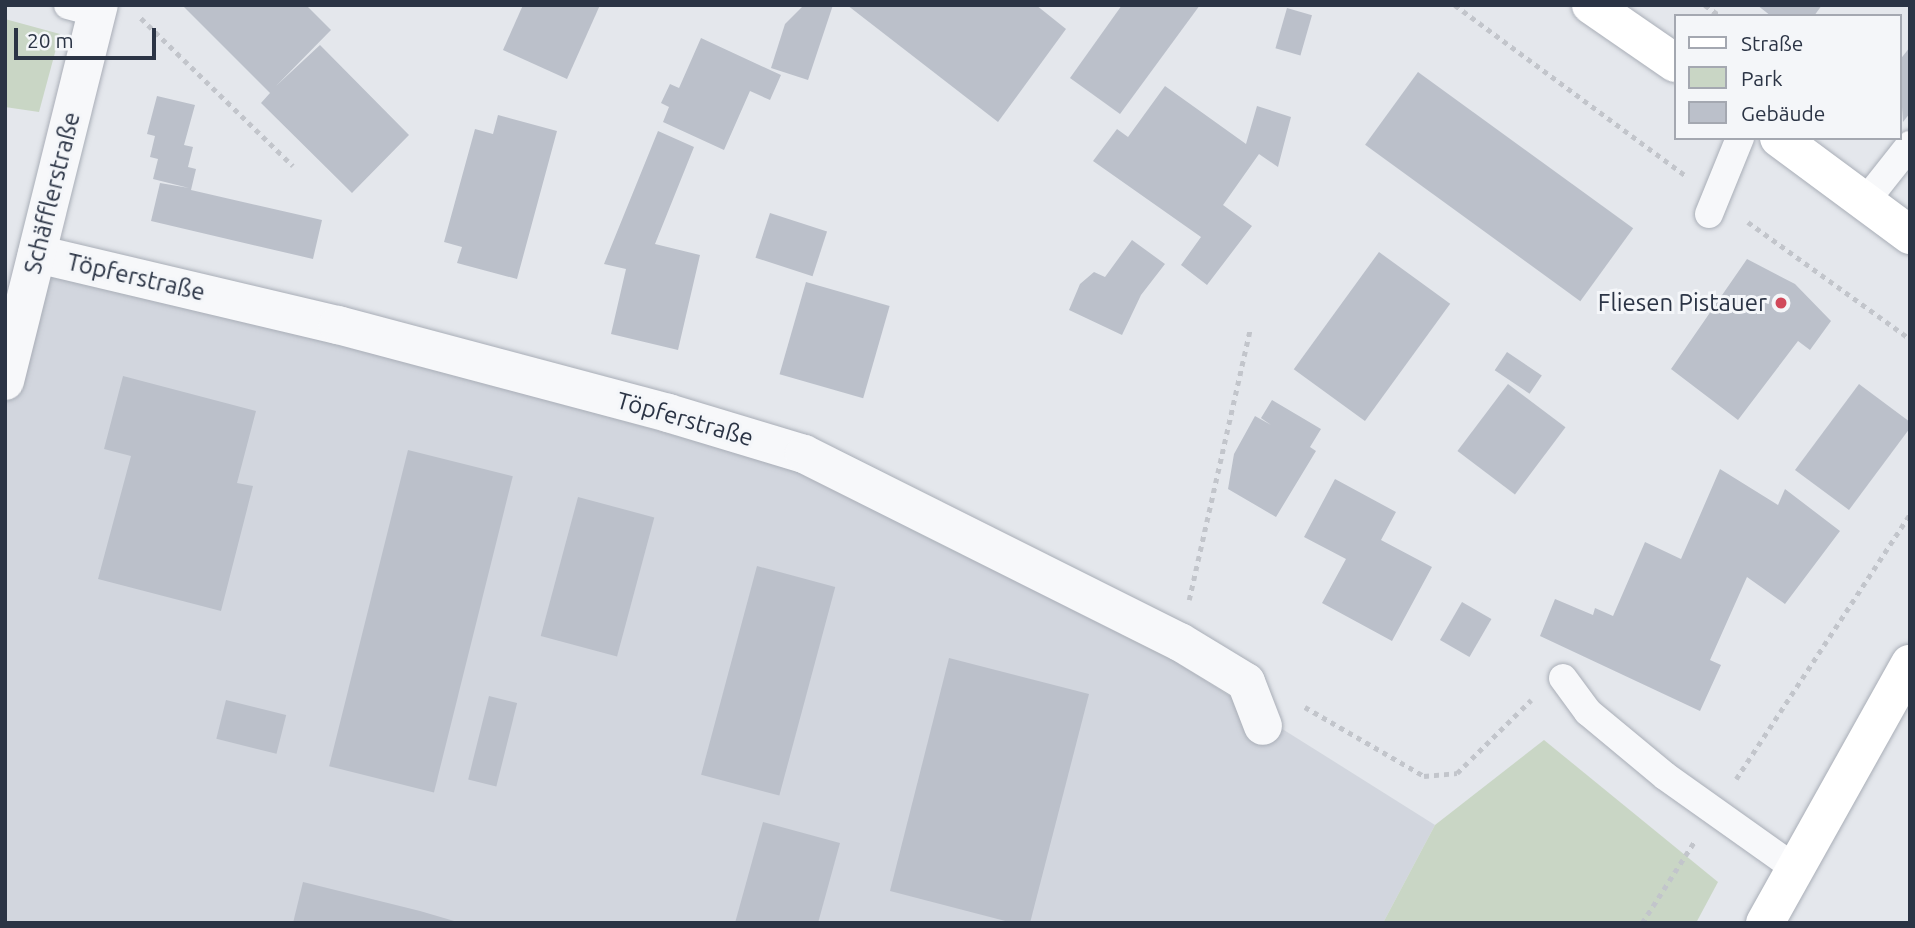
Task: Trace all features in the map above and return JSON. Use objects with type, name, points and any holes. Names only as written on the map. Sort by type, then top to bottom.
[{"type":"street","points":[[1591,5],[1674,62]]},
{"type":"street","name":"Schäfflerstraße","points":[[5,381],[37,254],[88,8]]},
{"type":"street","points":[[1782,140],[1910,235]]},
{"type":"street","name":"Töpferstraße","points":[[37,254],[338,325],[668,413],[804,454],[1180,642],[1246,682]]},
{"type":"street","points":[[1765,923],[1793,867],[1910,664]]},
{"type":"street","points":[[1246,682],[1263,726]]},
{"type":"lane","points":[[1709,214],[1739,140]]},
{"type":"lane","points":[[1864,203],[1910,145]]},
{"type":"lane","points":[[1563,678],[1588,712],[1715,812],[1793,867]]},
{"type":"path","points":[[138,15],[293,166]]},
{"type":"path","points":[[1180,642],[1250,329]]},
{"type":"path","points":[[1642,923],[1910,514]]},
{"type":"path","points":[[1246,682],[1324,715],[1424,776],[1457,773],[1533,698],[1563,678]]},
{"type":"shaded area","points":[[24,250],[933,509],[1435,825],[1383,923],[5,923],[5,326]]},
{"type":"green space","points":[[5,19],[60,34],[39,112],[5,107]]},
{"type":"green space","points":[[1544,740],[1718,882],[1696,923],[1383,923],[1435,825]]},
{"type":"building","points":[[182,5],[306,5],[331,30],[276,86],[320,45],[409,135],[352,193],[261,103],[270,93]]},
{"type":"building","points":[[523,5],[600,5],[567,79],[503,50]]},
{"type":"building","points":[[804,5],[833,5],[808,80],[771,68],[785,24]]},
{"type":"building","points":[[847,5],[1036,5],[1066,29],[998,122]]},
{"type":"building","points":[[1122,5],[1200,5],[1120,114],[1070,78]]},
{"type":"building","points":[[1757,5],[1822,5],[1815,14],[1768,14]]},
{"type":"building","points":[[1287,8],[1312,15],[1300,56],[1275,48]]},
{"type":"building","points":[[701,38],[781,75],[770,100],[750,91],[724,150],[663,122],[669,107],[661,103],[670,84],[679,88]]},
{"type":"building","points":[[1910,47],[1910,113],[1903,122],[1901,92],[1901,58]]},
{"type":"building","points":[[1418,72],[1633,228],[1580,301],[1365,145]]},
{"type":"building","points":[[1165,86],[1246,144],[1257,106],[1291,117],[1278,167],[1259,154],[1223,205],[1252,226],[1207,285],[1181,265],[1201,237],[1093,161],[1117,129],[1128,137]]},
{"type":"building","points":[[157,96],[195,105],[184,145],[193,147],[188,167],[196,169],[191,190],[322,220],[313,259],[151,221],[160,183],[189,188],[153,179],[158,159],[150,157],[155,136],[147,134]]},
{"type":"building","points":[[498,115],[557,131],[517,279],[457,263],[462,247],[444,242],[475,129],[493,134]]},
{"type":"building","points":[[658,131],[694,147],[655,244],[700,255],[678,350],[611,334],[626,269],[604,264]]},
{"type":"building","points":[[770,213],[827,232],[813,276],[755,258]]},
{"type":"building","points":[[1132,240],[1165,264],[1141,295],[1122,335],[1069,310],[1080,284],[1094,272],[1105,277]]},
{"type":"building","points":[[1379,252],[1450,304],[1365,421],[1294,369]]},
{"type":"building","points":[[1747,259],[1795,284],[1831,321],[1810,350],[1798,341],[1738,420],[1671,369]]},
{"type":"building","points":[[806,282],[890,306],[863,398],[780,374]]},
{"type":"building","points":[[1507,352],[1542,375],[1530,394],[1495,370]]},
{"type":"building","points":[[123,376],[256,411],[237,483],[253,486],[221,611],[98,579],[131,456],[104,449]]},
{"type":"building","points":[[1508,384],[1566,427],[1515,494],[1457,451]]},
{"type":"building","points":[[1859,384],[1910,422],[1910,428],[1849,510],[1795,470]]},
{"type":"building","points":[[1272,400],[1321,429],[1310,447],[1316,451],[1276,517],[1228,489],[1234,454],[1255,416],[1271,425],[1261,418]]},
{"type":"building","points":[[408,450],[513,476],[434,792],[329,766]]},
{"type":"building","points":[[1720,469],[1778,505],[1785,489],[1840,531],[1785,604],[1747,577],[1710,660],[1721,665],[1700,711],[1540,636],[1555,599],[1593,615],[1595,608],[1613,616],[1645,542],[1681,559]]},
{"type":"building","points":[[1335,479],[1396,512],[1381,540],[1432,567],[1392,641],[1322,603],[1346,559],[1304,537]]},
{"type":"building","points":[[578,497],[654,517],[617,657],[541,636]]},
{"type":"building","points":[[757,566],[835,587],[779,796],[701,775]]},
{"type":"building","points":[[1462,602],[1491,619],[1469,657],[1440,640]]},
{"type":"building","points":[[949,658],[1089,694],[1030,923],[1013,923],[890,891]]},
{"type":"building","points":[[489,696],[517,703],[496,786],[468,779]]},
{"type":"building","points":[[226,700],[286,715],[276,754],[216,739]]},
{"type":"building","points":[[763,822],[840,843],[818,923],[735,923]]},
{"type":"building","points":[[303,882],[420,911],[461,923],[293,923]]},
{"type":"place","name":"Fliesen Pistauer","points":[[1781,303]]}]
